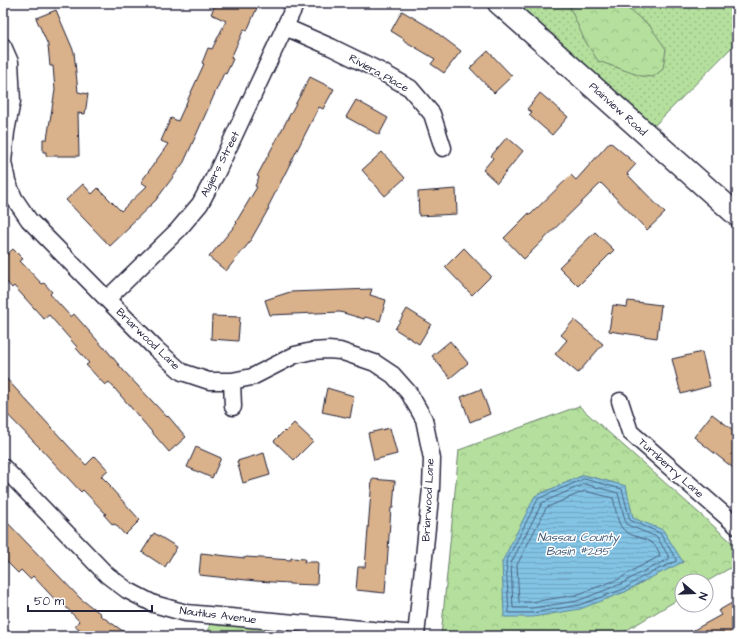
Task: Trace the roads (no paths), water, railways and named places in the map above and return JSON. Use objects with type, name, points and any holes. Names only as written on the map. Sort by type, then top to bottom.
[{"type":"main road","name":"Plainview Road","points":[[499,3],[737,215]]},
{"type":"street","name":"Algiers Street","points":[[107,299],[178,230],[200,204],[217,172],[296,3]]},
{"type":"street","name":"Riviera Place","points":[[285,27],[331,47],[380,71],[410,88],[432,114],[443,148]]},
{"type":"street","name":"Briarwood Lane","points":[[3,46],[10,62],[12,101],[6,132],[3,162],[7,181],[14,198],[29,220],[155,348],[182,372],[209,381],[232,381],[252,377],[295,355],[312,351],[340,351],[375,363],[393,375],[409,393],[424,419],[432,459],[431,488],[416,635]]},
{"type":"street","points":[[232,381],[233,407]]},
{"type":"street","name":"Turnberry Lane","points":[[620,401],[630,432],[737,526]]},
{"type":"street","name":"Nautilus Avenue","points":[[3,467],[106,575],[127,590],[154,604],[186,613],[416,635]]},
{"type":"water","name":"Nassau County Basin #285","points":[[584,475],[626,486],[633,518],[663,530],[683,562],[625,592],[580,609],[533,617],[504,617],[502,562],[535,496]]}]
